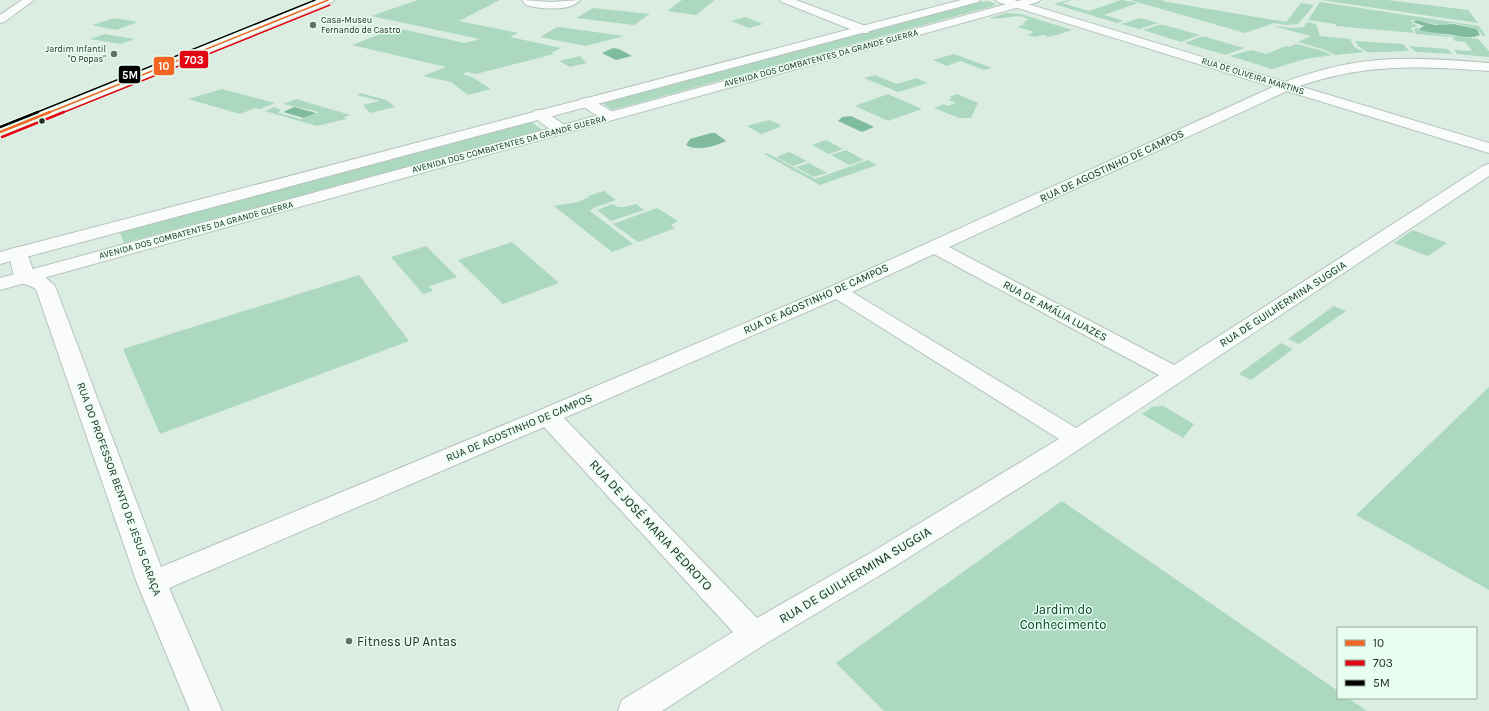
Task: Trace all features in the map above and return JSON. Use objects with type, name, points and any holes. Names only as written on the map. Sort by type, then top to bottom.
[{"type":"street","points":[[0,20],[29,0]]},
{"type":"street","points":[[0,132],[328,0]]},
{"type":"street","points":[[528,0],[530,3],[554,6],[566,4],[574,0]]},
{"type":"street","points":[[786,0],[864,30]]},
{"type":"street","name":"AVENIDA DOS COMBATENTES DA GRANDE GUERRA","points":[[0,284],[14,262],[539,114],[974,0]]},
{"type":"street","points":[[1002,0],[1017,5]]},
{"type":"street","name":"AVENIDA DOS COMBATENTES DA GRANDE GUERRA","points":[[14,262],[561,129],[1034,0]]},
{"type":"street","name":"RUA DE OLIVEIRA MARTINS","points":[[1017,5],[1489,148]]},
{"type":"street","name":"RUA DE AGOSTINHO DE CAMPOS","points":[[152,583],[548,416],[837,290],[935,247],[1286,86],[1315,76],[1368,65],[1413,64],[1489,67]]},
{"type":"street","points":[[586,102],[608,116]]},
{"type":"street","points":[[539,114],[561,129]]},
{"type":"street","name":"RUA DE GUILHERMINA SUGGIA","points":[[634,711],[754,635],[882,560],[1076,439],[1489,169]]},
{"type":"street","name":"RUA DE AMÁLIA LUAZES","points":[[935,247],[1176,374]]},
{"type":"street","name":"RUA DO PROFESSOR BENTO DE JESUS CARAÇA","points":[[14,262],[45,286],[152,583],[206,711]]},
{"type":"street","points":[[837,290],[1076,439]]},
{"type":"street","name":"RUA DE JOSÉ MARIA PEDROTO","points":[[548,416],[754,635]]},
{"type":"green space","points":[[418,0],[500,0],[459,21],[518,33],[510,37],[561,48],[551,53],[554,54],[476,74],[467,72],[462,74],[472,77],[491,89],[468,95],[451,82],[423,76],[446,67],[352,45],[396,28],[465,43],[480,39],[371,16]]},
{"type":"green space","points":[[682,0],[715,0],[696,15],[667,11]]},
{"type":"green space","points":[[1072,0],[1062,3],[1089,11],[1121,0],[1138,3],[1104,15],[1124,21],[1117,23],[1054,4]]},
{"type":"green space","points":[[1130,0],[1163,0],[1162,1],[1286,22],[1301,3],[1314,5],[1298,24],[1286,25],[1274,23],[1245,33]]},
{"type":"green space","points":[[1321,0],[1387,0],[1468,10],[1478,23]]},
{"type":"green space","points":[[988,1],[996,4],[612,110],[600,102],[979,2]]},
{"type":"green space","points":[[1320,2],[1479,26],[1486,36],[1482,35],[1478,29],[1454,23],[1439,25],[1411,20],[1412,23],[1418,26],[1411,28],[1414,33],[1336,26],[1335,24],[1308,20]]},
{"type":"green space","points":[[593,8],[650,14],[634,25],[576,18]]},
{"type":"green space","points":[[1007,13],[1021,14],[1072,30],[1050,37],[1043,35],[1035,37],[1027,35],[1034,32],[1017,27],[1025,24],[1023,23],[1026,22],[1023,21],[1029,20],[1025,17],[1016,16],[994,19],[990,18]]},
{"type":"green space","points":[[745,17],[763,24],[749,28],[731,21]]},
{"type":"green space","points":[[114,18],[138,22],[116,30],[92,25]]},
{"type":"green space","points":[[1140,18],[1158,23],[1139,29],[1121,24]]},
{"type":"green space","points":[[1307,22],[1316,24],[1320,36],[1350,39],[1354,47],[1364,52],[1336,55],[1298,42],[1311,36],[1273,26],[1293,28],[1304,27]]},
{"type":"green space","points":[[1159,25],[1200,35],[1181,42],[1143,30]]},
{"type":"green space","points":[[557,27],[624,36],[586,46],[540,37]]},
{"type":"green space","points":[[1417,28],[1436,34],[1478,39],[1489,51],[1489,57],[1457,54],[1454,50],[1472,51],[1465,42],[1455,41],[1453,37],[1416,34],[1414,29]]},
{"type":"green space","points":[[105,34],[134,39],[121,44],[90,39]]},
{"type":"green space","points":[[1200,37],[1206,37],[1244,48],[1225,55],[1185,43]]},
{"type":"green space","points":[[1355,41],[1403,44],[1409,51],[1367,52],[1363,50]]},
{"type":"green space","points":[[1296,44],[1320,50],[1332,55],[1305,59],[1272,69],[1230,56],[1251,50],[1266,54],[1286,46],[1289,47]]},
{"type":"green space","points":[[1409,46],[1448,49],[1452,54],[1416,52]]},
{"type":"green space","points":[[954,54],[992,68],[984,70],[960,61],[947,66],[933,60]]},
{"type":"green space","points":[[580,56],[587,63],[570,67],[559,61]]},
{"type":"green space","points":[[875,75],[897,84],[916,78],[928,83],[898,92],[864,78]]},
{"type":"green space","points":[[222,89],[275,103],[260,109],[255,108],[240,114],[188,99]]},
{"type":"green space","points":[[360,93],[386,100],[395,107],[370,113],[363,105],[380,101],[357,95]]},
{"type":"green space","points":[[888,94],[922,109],[888,121],[855,106]]},
{"type":"green space","points":[[957,94],[978,103],[971,118],[959,118],[934,108],[944,104],[948,106],[956,103],[949,100],[952,98],[949,97]]},
{"type":"green space","points":[[296,99],[350,115],[344,117],[346,119],[317,126],[265,111],[274,107],[281,110],[278,113],[301,119],[319,112],[283,104]]},
{"type":"green space","points":[[769,120],[779,124],[780,127],[761,134],[747,126]]},
{"type":"green space","points":[[530,121],[542,130],[124,243],[119,230]]},
{"type":"green space","points":[[826,140],[843,149],[829,154],[812,145]]},
{"type":"green space","points":[[846,150],[864,160],[849,165],[831,155]]},
{"type":"green space","points":[[789,152],[807,161],[793,166],[776,157]]},
{"type":"green space","points":[[767,153],[815,179],[868,160],[877,165],[820,185],[764,154]]},
{"type":"green space","points":[[809,163],[827,173],[813,177],[796,167]]},
{"type":"green space","points":[[604,191],[616,200],[593,208],[590,211],[633,244],[612,252],[554,206],[578,202],[589,197],[588,196]]},
{"type":"green space","points":[[613,204],[621,207],[636,204],[644,210],[611,221],[597,210]]},
{"type":"green space","points":[[657,208],[678,221],[671,225],[675,228],[638,242],[613,224]]},
{"type":"green space","points":[[1413,230],[1447,243],[1428,256],[1394,243]]},
{"type":"green space","points":[[512,242],[559,283],[503,304],[458,260]]},
{"type":"green space","points":[[426,246],[457,277],[429,286],[433,291],[423,294],[391,257]]},
{"type":"green space","points":[[359,275],[409,341],[160,434],[123,349]]},
{"type":"green space","points":[[1334,306],[1346,311],[1299,344],[1288,339]]},
{"type":"green space","points":[[1281,343],[1293,349],[1251,380],[1239,374]]},
{"type":"green space","points":[[1489,387],[1489,590],[1356,515]]},
{"type":"green space","points":[[1163,406],[1194,424],[1183,438],[1142,414],[1152,407]]},
{"type":"green space","name":"Jardim do Conhecimento","points":[[1062,501],[1337,690],[1337,699],[1349,699],[1367,711],[884,711],[836,663]]},
{"type":"shaded area","points":[[1416,20],[1435,25],[1454,24],[1477,29],[1480,35],[1467,37],[1426,32],[1419,29],[1424,26],[1413,22]]},
{"type":"shaded area","points":[[613,48],[619,49],[632,56],[616,60],[602,53]]},
{"type":"shaded area","points":[[294,107],[316,113],[304,118],[283,112]]},
{"type":"shaded area","points":[[851,116],[874,127],[862,132],[838,121],[842,117]]},
{"type":"shaded area","points":[[715,133],[726,141],[717,145],[701,148],[686,145],[690,139]]},
{"type":"transit line","name":"5M","points":[[0,127],[315,0]]},
{"type":"transit line","name":"10","points":[[0,132],[328,0]]},
{"type":"transit line","name":"703","points":[[2,137],[330,5]]},
{"type":"place","name":"Casa-Museu Fernando de Castro","points":[[313,25]]},
{"type":"place","name":"Jardim Infantil \"O Popas\"","points":[[114,54]]},
{"type":"place","name":"Fitness UP Antas","points":[[349,641]]}]
